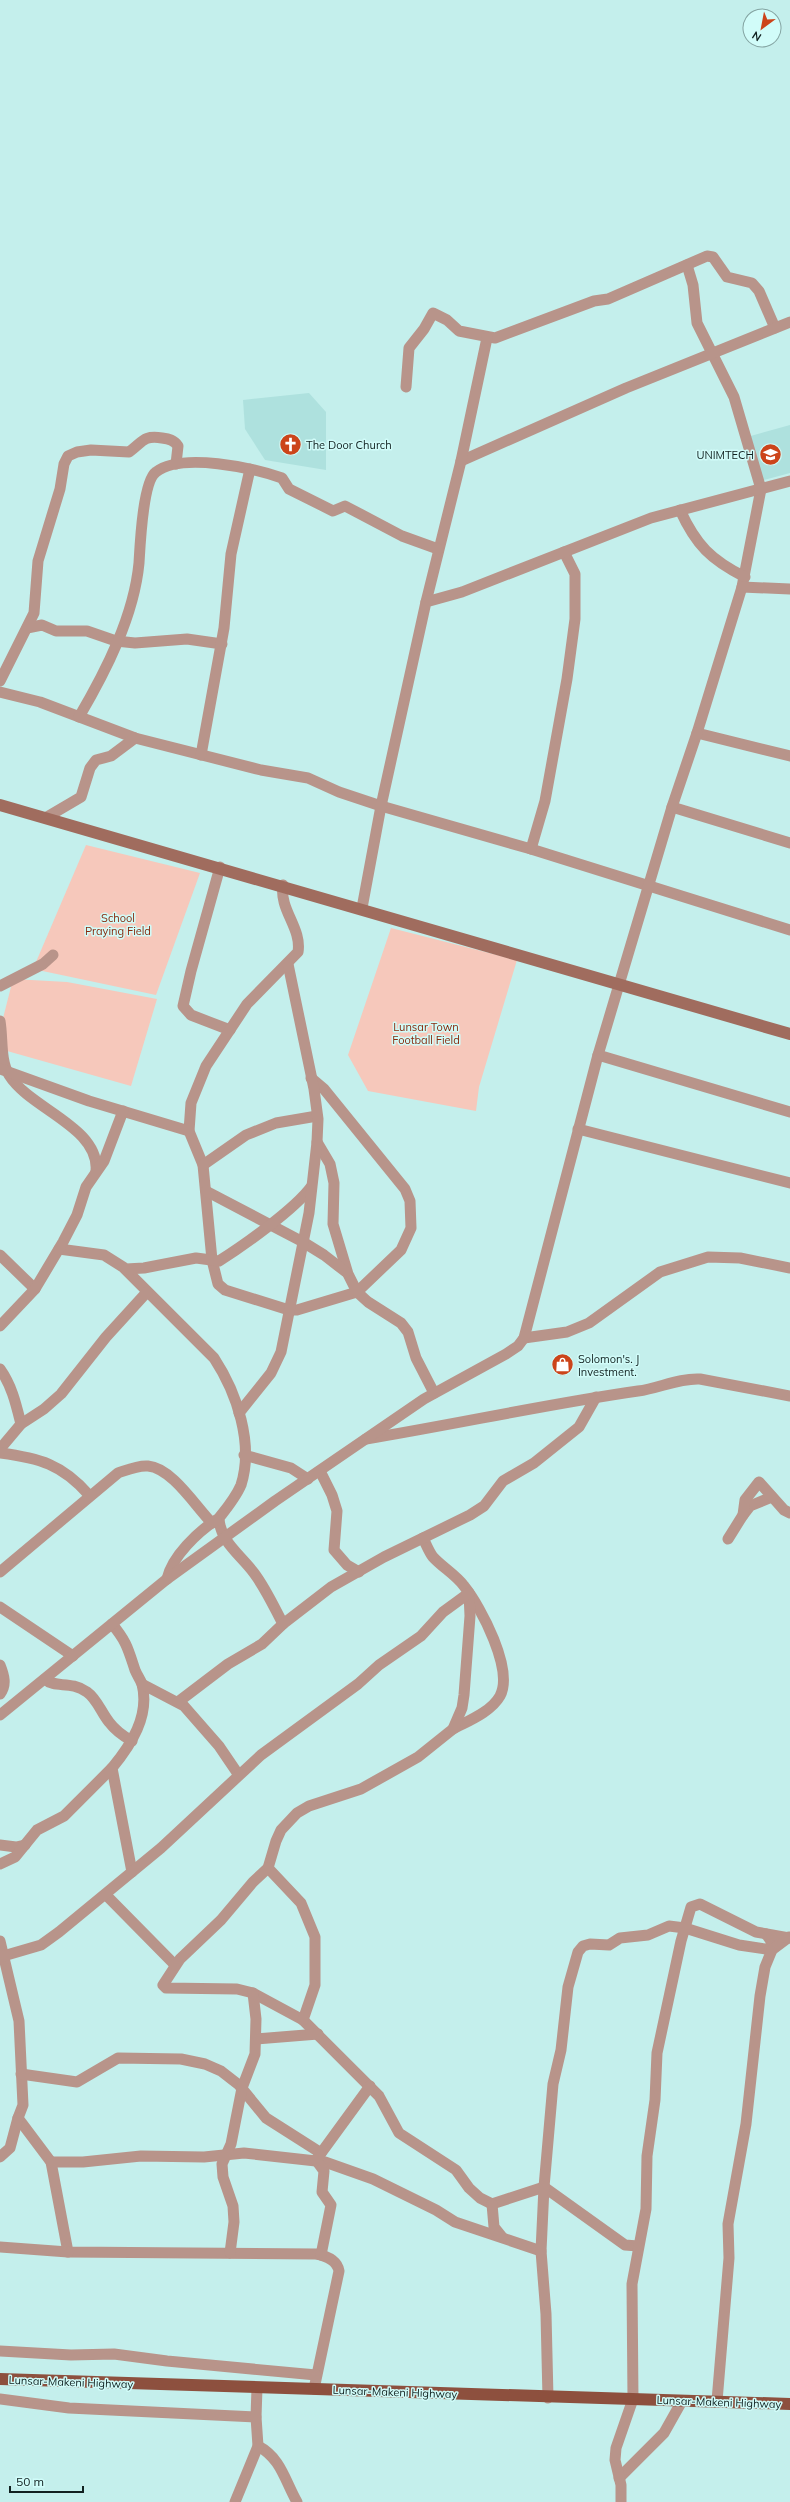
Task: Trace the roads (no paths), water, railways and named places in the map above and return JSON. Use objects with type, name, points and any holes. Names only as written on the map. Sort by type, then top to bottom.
[{"type":"main road","name":"Lunsar-Makeni Highway","points":[[0,2379],[548,2398],[682,2400],[790,2404]]},
{"type":"street","points":[[406,387],[409,348],[424,329],[433,313],[447,320],[459,331],[487,338],[495,338],[594,301],[608,299],[710,256],[728,277],[752,283],[759,291],[775,328]]},
{"type":"street","points":[[167,1579],[172,1565],[194,1536],[217,1527],[308,1479],[362,1440],[434,1393],[506,1354],[518,1346],[524,1338],[598,1055],[672,807],[744,582],[761,489],[734,397],[711,354],[697,323],[693,285],[687,265]]},
{"type":"street","points":[[461,461],[626,388],[790,322]]},
{"type":"street","points":[[362,908],[381,806],[438,549],[461,461],[487,338]]},
{"type":"street","points":[[0,681],[34,613],[41,547],[68,456],[77,452],[91,450],[129,452],[139,442],[150,436],[168,439],[175,442],[178,446],[176,464]]},
{"type":"street","points":[[79,717],[92,696],[129,614],[137,586],[140,535],[150,479],[154,472],[176,464],[187,463],[250,469],[282,478],[289,489],[333,511],[345,506],[402,536],[438,549]]},
{"type":"street","points":[[201,755],[222,644],[231,554],[250,469]]},
{"type":"street","points":[[426,602],[462,592],[651,518],[790,481]]},
{"type":"street","points":[[680,510],[690,532],[713,559],[744,582],[790,589]]},
{"type":"street","points":[[531,849],[545,801],[567,679],[575,620],[575,574],[564,552]]},
{"type":"street","points":[[27,628],[42,625],[56,631],[87,631],[116,641],[152,644],[187,640],[222,644]]},
{"type":"street","points":[[0,692],[40,702],[135,738],[262,770],[308,778],[339,792],[381,806],[531,849],[790,930]]},
{"type":"street","points":[[697,732],[790,756]]},
{"type":"street","points":[[47,817],[81,797],[90,768],[96,760],[111,756],[135,738]]},
{"type":"street","points":[[0,805],[47,817],[362,908],[790,1034]]},
{"type":"street","points":[[672,807],[790,843]]},
{"type":"street","points":[[220,868],[191,970],[183,1006],[191,1015],[230,1030]]},
{"type":"street","points":[[282,886],[281,897],[297,934],[299,946],[295,958],[247,1004],[230,1030],[197,1085],[191,1103],[189,1131],[203,1165],[212,1260],[221,1287],[289,1310],[297,1310],[357,1292],[401,1250],[407,1240],[411,1228],[410,1201],[405,1189],[324,1089],[311,1078]]},
{"type":"street","points":[[0,986],[43,964],[53,955]]},
{"type":"street","points":[[239,1413],[276,1365],[303,1242],[317,1142],[317,1116],[311,1078],[288,964]]},
{"type":"street","points":[[0,1021],[3,1071],[26,1094],[79,1132],[95,1156],[96,1171]]},
{"type":"street","points":[[598,1055],[790,1112]]},
{"type":"street","points":[[3,1071],[123,1111],[189,1131]]},
{"type":"street","points":[[0,1326],[35,1289],[59,1249],[77,1216],[86,1187],[104,1161],[123,1111]]},
{"type":"street","points":[[203,1165],[246,1135],[276,1123],[317,1116]]},
{"type":"street","points":[[578,1129],[790,1182]]},
{"type":"street","points":[[317,1142],[330,1164],[334,1183],[333,1224],[348,1274],[357,1292],[368,1302],[401,1323],[408,1332],[416,1358],[434,1393]]},
{"type":"street","points":[[126,1269],[144,1268],[196,1258],[219,1261],[231,1254],[304,1197],[312,1185]]},
{"type":"street","points":[[206,1191],[268,1225],[303,1242],[324,1255],[348,1274]]},
{"type":"street","points":[[0,1715],[167,1579],[217,1527],[240,1485],[244,1455],[243,1427],[239,1413],[214,1358],[126,1269],[104,1255],[59,1249]]},
{"type":"street","points":[[0,1255],[35,1289]]},
{"type":"street","points":[[524,1338],[568,1332],[589,1323],[660,1272],[708,1257],[740,1258],[790,1268]]},
{"type":"street","points":[[0,1449],[21,1424],[44,1409],[60,1394],[106,1337],[148,1292]]},
{"type":"street","points":[[0,1369],[14,1396],[21,1424]]},
{"type":"street","points":[[362,1440],[596,1397],[642,1391],[687,1378],[700,1379],[790,1396]]},
{"type":"street","points":[[178,1702],[228,1664],[262,1644],[283,1624],[331,1587],[470,1515],[484,1506],[503,1481],[534,1463],[579,1427],[596,1397]]},
{"type":"street","points":[[0,1453],[31,1457],[56,1466],[74,1478],[89,1495]]},
{"type":"street","points":[[244,1455],[291,1468],[308,1479]]},
{"type":"street","points":[[0,1572],[89,1495],[118,1472],[150,1466],[172,1478],[217,1527],[254,1573],[283,1624]]},
{"type":"street","points":[[320,1471],[332,1495],[338,1512],[334,1550],[347,1565],[359,1572]]},
{"type":"street","points":[[743,1515],[745,1500],[760,1482],[772,1497],[790,1513]]},
{"type":"street","points":[[728,1539],[750,1506],[772,1497]]},
{"type":"street","points":[[423,1538],[432,1556],[464,1585],[469,1593],[491,1634],[499,1659],[503,1687],[493,1704],[453,1729],[418,1757],[361,1789],[309,1806],[297,1813],[281,1830],[268,1868],[253,1882],[221,1920],[193,1944],[175,1965],[163,1983],[166,1988],[237,1989],[254,1993],[303,2020],[370,2086],[386,2105],[392,2123],[399,2133],[456,2170],[469,2188],[480,2198],[492,2204],[544,2187]]},
{"type":"street","points":[[453,1729],[462,1708],[464,1695],[470,1616],[469,1593]]},
{"type":"street","points":[[2,1957],[41,1945],[106,1895],[222,1793],[238,1774],[311,1716],[358,1684],[379,1665],[421,1636],[443,1612],[469,1593]]},
{"type":"street","points":[[0,1607],[73,1656]]},
{"type":"street","points":[[0,1864],[15,1857],[37,1830],[64,1816],[112,1768],[132,1741],[137,1731],[143,1702],[142,1684],[126,1641],[112,1624]]},
{"type":"street","points":[[0,1665],[4,1677],[4,1686],[0,1694]]},
{"type":"street","points":[[45,1679],[54,1684],[74,1684],[87,1692],[92,1696],[109,1722],[121,1734],[132,1741]]},
{"type":"street","points":[[142,1684],[150,1691],[178,1702],[200,1722],[238,1774]]},
{"type":"street","points":[[112,1768],[132,1872]]},
{"type":"street","points":[[0,1845],[16,1847],[25,1845]]},
{"type":"street","points":[[268,1868],[300,1902],[315,1938],[315,1985],[303,2020]]},
{"type":"street","points":[[106,1895],[175,1965]]},
{"type":"street","points":[[621,2502],[619,2478],[614,2460],[616,2448],[633,2400],[632,2284],[646,2209],[647,2156],[655,2100],[657,2053],[691,1907],[700,1904],[747,1928],[766,1934],[790,1937]]},
{"type":"street","points":[[548,2398],[546,2314],[541,2251],[544,2187],[553,2084],[561,2050],[568,1987],[578,1952],[583,1946],[590,1944],[608,1945],[620,1938],[648,1935],[669,1926],[685,1928],[739,1945],[772,1950],[790,1937]]},
{"type":"street","points":[[717,2401],[730,2258],[728,2224],[746,2124],[760,1996],[765,1967],[772,1950],[771,1941],[766,1934]]},
{"type":"street","points":[[0,1941],[2,1957],[19,2021],[23,2105],[10,2148],[0,2157]]},
{"type":"street","points":[[230,2253],[234,2222],[233,2206],[223,2177],[222,2164],[231,2144],[242,2088],[255,2054],[256,2039],[254,1993]]},
{"type":"street","points":[[256,2039],[318,2034]]},
{"type":"street","points":[[21,2074],[77,2082],[118,2058],[181,2058],[221,2071],[242,2088],[266,2118],[319,2157],[373,2179],[436,2210],[455,2222],[541,2251]]},
{"type":"street","points":[[319,2157],[370,2086]]},
{"type":"street","points":[[18,2118],[51,2162],[68,2252]]},
{"type":"street","points":[[51,2162],[83,2162],[140,2156],[204,2157],[226,2154],[319,2157]]},
{"type":"street","points":[[319,2157],[324,2171],[322,2192],[331,2205],[321,2255]]},
{"type":"street","points":[[544,2187],[625,2245],[638,2246]]},
{"type":"street","points":[[492,2204],[494,2227],[502,2237]]},
{"type":"street","points":[[0,2247],[68,2252],[321,2255],[335,2262],[339,2271],[314,2389]]},
{"type":"street","points":[[0,2351],[71,2355],[114,2354],[316,2375]]},
{"type":"street","points":[[235,2502],[258,2446],[256,2417],[257,2388]]},
{"type":"street","points":[[0,2399],[69,2408],[256,2417]]},
{"type":"street","points":[[619,2478],[664,2433],[682,2400]]},
{"type":"street","points":[[258,2446],[266,2450],[276,2460],[297,2502]]},
{"type":"place","name":"The Door Church","points":[[290,445]]},
{"type":"place","name":"UNIMTECH","points":[[770,455]]},
{"type":"place","name":"Solomon's. J Investment.","points":[[563,1365]]},
{"type":"park label","name":"School Praying Field","points":[[118,924]]},
{"type":"park label","name":"Lunsar Town Football Field","points":[[426,1033]]}]
